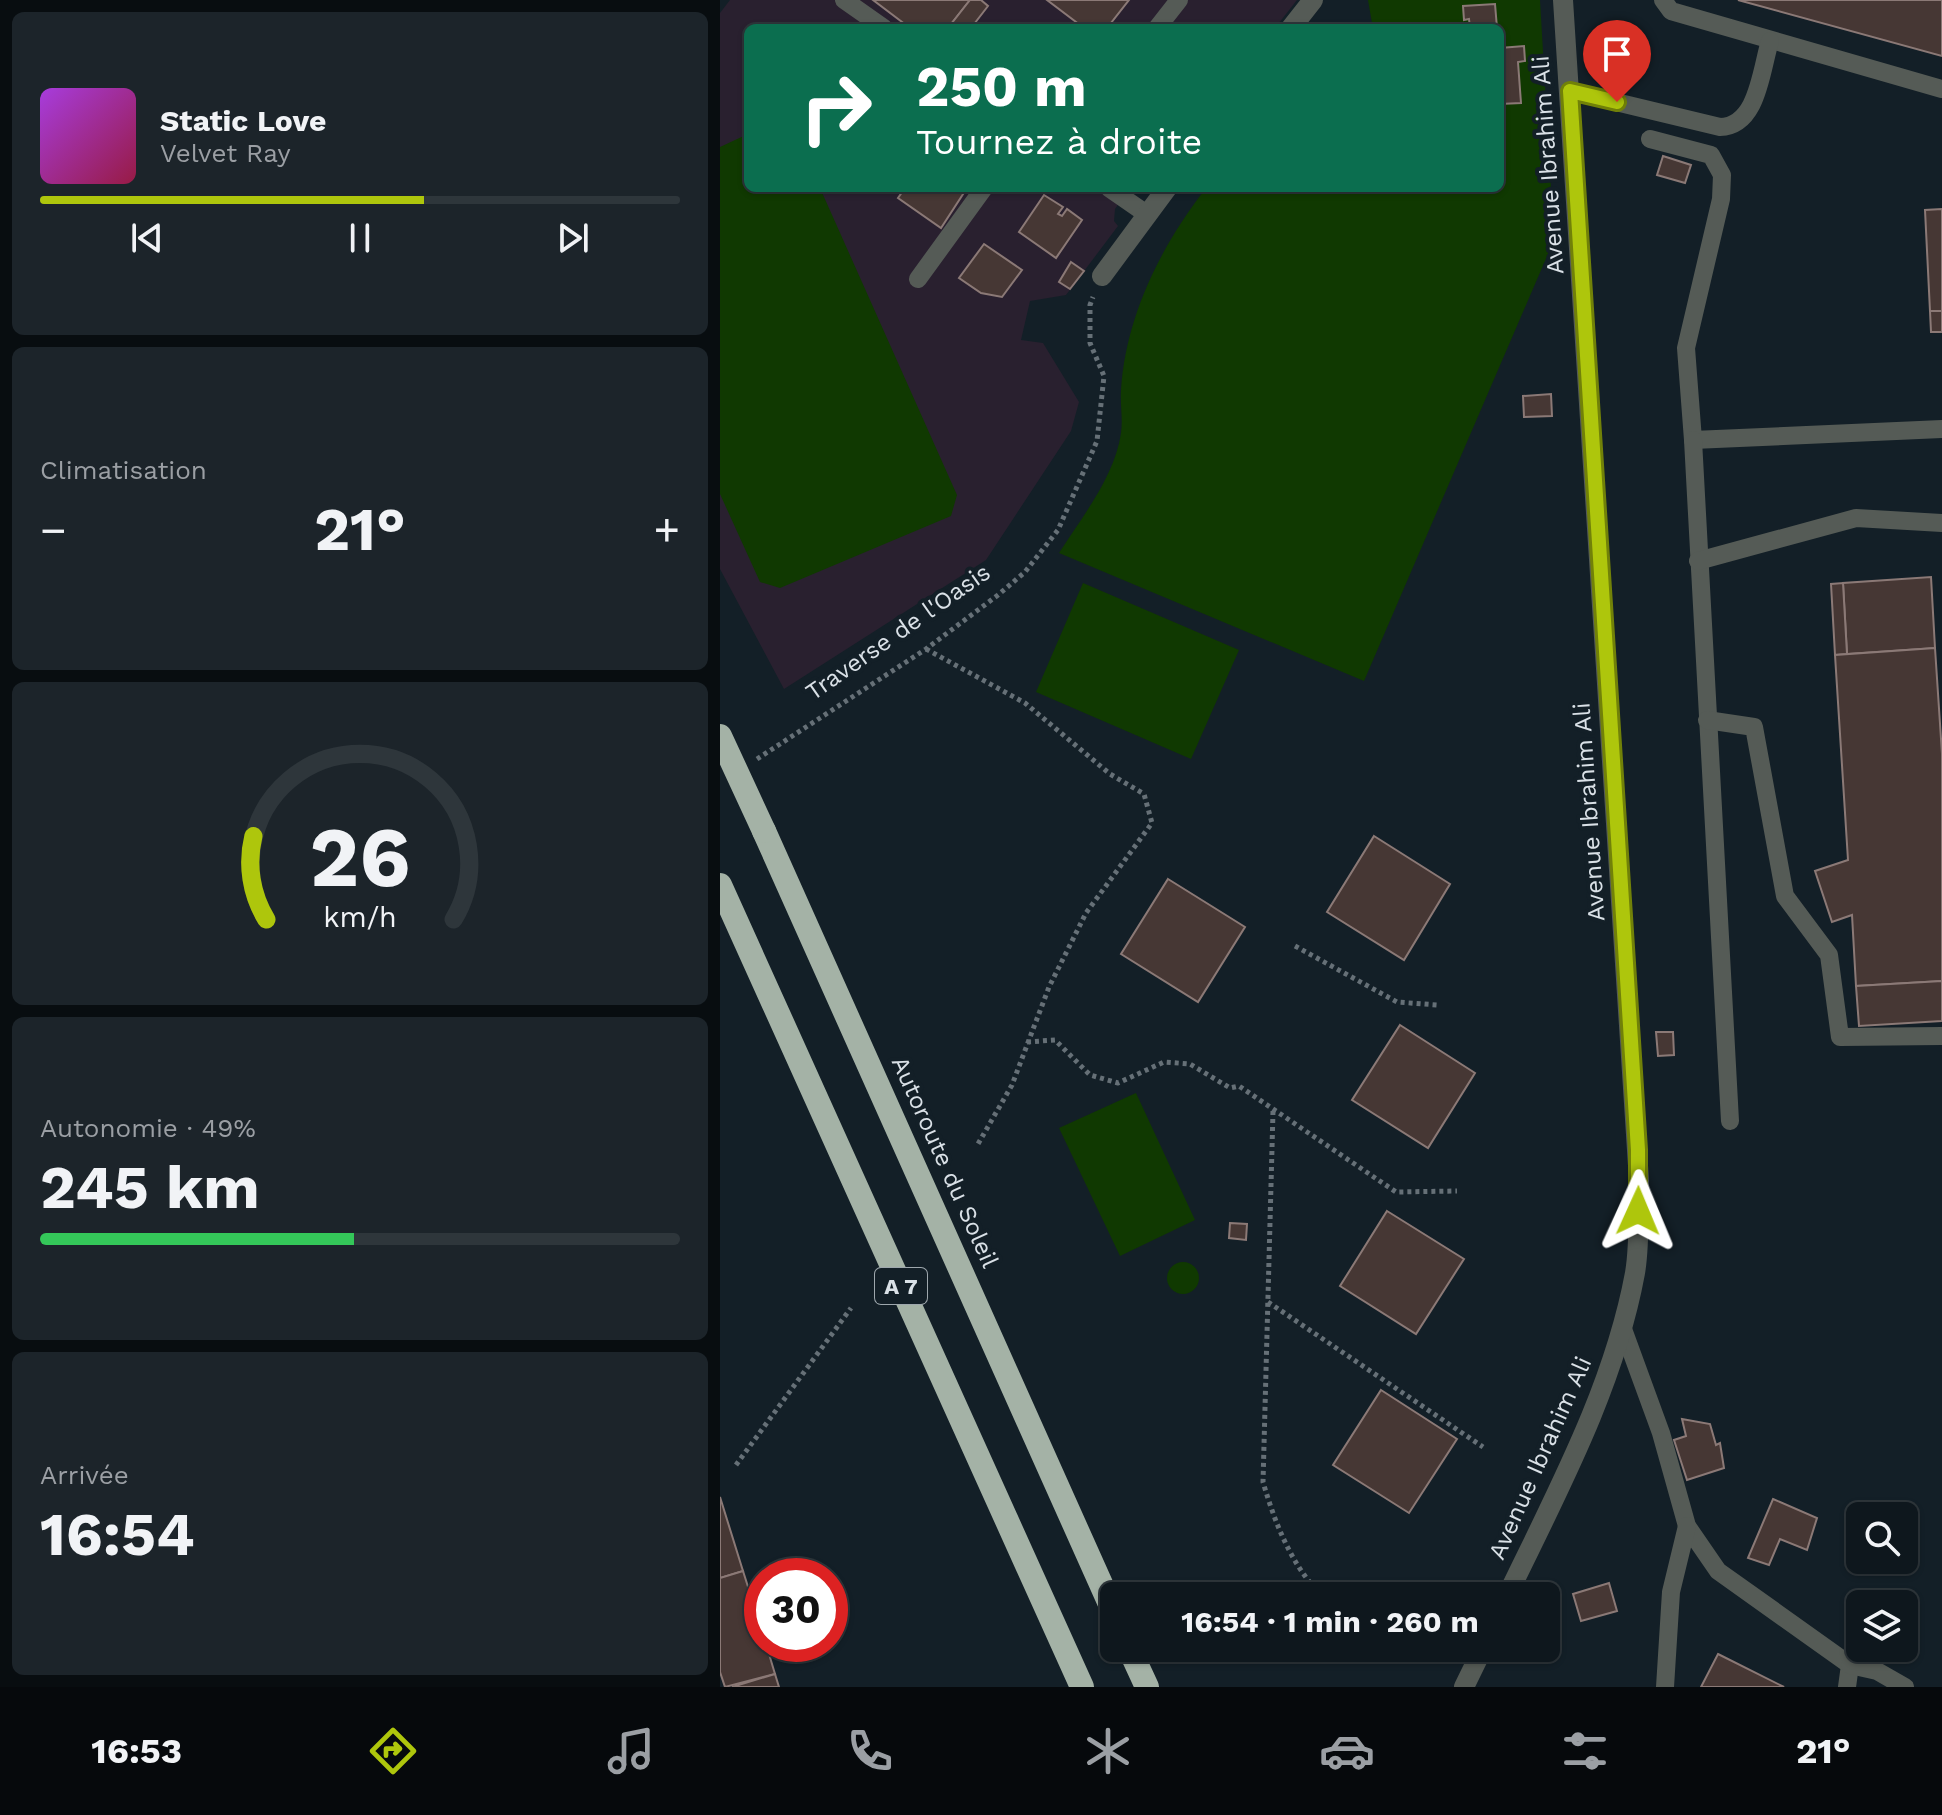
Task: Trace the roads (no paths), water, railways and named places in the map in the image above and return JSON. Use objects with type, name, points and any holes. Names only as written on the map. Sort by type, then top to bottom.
[{"type":"highway","name":"Autoroute du Soleil","points":[[720,736],[1100,1582]]},
{"type":"highway","name":"A 7","points":[[720,885],[1082,1687]]},
{"type":"highway","points":[[1135,1662],[1147,1687]]},
{"type":"street","points":[[1294,24],[1313,0]]},
{"type":"street","name":"Avenue Ibrahim Ali","points":[[1514,1582],[1587,1427],[1623,1329],[1636,1269],[1639,1181],[1563,0]]},
{"type":"street","points":[[1102,276],[1164,192]]},
{"type":"street","points":[[1464,1687],[1476,1662]]},
{"type":"lane","points":[[844,0],[878,24]]},
{"type":"lane","points":[[1160,24],[1179,0]]},
{"type":"lane","points":[[1663,0],[1671,11],[1942,89]]},
{"type":"lane","points":[[1570,91],[1720,127],[1734,126],[1748,114],[1770,41]]},
{"type":"lane","points":[[1650,139],[1711,155],[1722,175],[1721,199],[1686,348],[1730,1121]]},
{"type":"lane","points":[[918,279],[981,192]]},
{"type":"lane","points":[[1115,192],[1148,215]]},
{"type":"lane","points":[[1693,440],[1942,429]]},
{"type":"lane","points":[[1698,561],[1856,518],[1942,523]]},
{"type":"lane","points":[[1707,720],[1754,727],[1785,896],[1829,955],[1840,1037],[1942,1036]]},
{"type":"lane","points":[[1623,1329],[1661,1433],[1687,1526],[1718,1571],[1850,1665],[1877,1671],[1905,1687]]},
{"type":"lane","points":[[1665,1687],[1671,1592],[1687,1526]]},
{"type":"lane","points":[[1847,1687],[1850,1665]]}]
